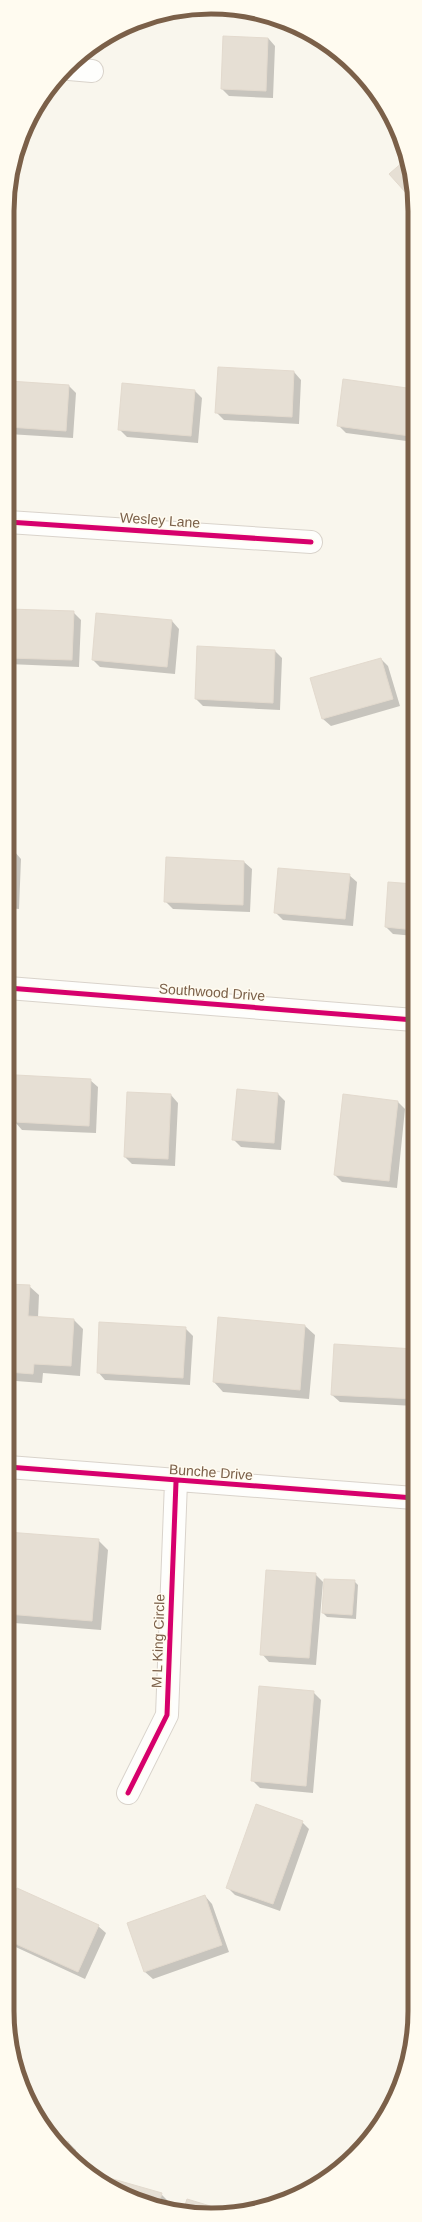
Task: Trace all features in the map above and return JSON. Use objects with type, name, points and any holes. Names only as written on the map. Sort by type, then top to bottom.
[{"type":"street","points":[[75,69],[92,71]]},
{"type":"street","name":"Wesley Lane","points":[[14,522],[311,542]]},
{"type":"street","name":"Southwood Drive","points":[[14,988],[408,1020]]},
{"type":"street","name":"Bunche Drive","points":[[14,1468],[176,1482],[408,1498]]},
{"type":"street","name":"M L King Circle","points":[[128,1793],[167,1715],[176,1482]]},
{"type":"building","points":[[223,36],[268,38],[266,91],[221,89]]},
{"type":"building","points":[[402,163],[407,195],[389,174]]},
{"type":"building","points":[[218,367],[294,371],[292,417],[215,413]]},
{"type":"building","points":[[343,379],[408,388],[408,436],[337,426]]},
{"type":"building","points":[[14,381],[69,385],[66,431],[14,427]]},
{"type":"building","points":[[122,383],[195,390],[191,436],[118,430]]},
{"type":"building","points":[[14,609],[74,611],[72,660],[14,658]]},
{"type":"building","points":[[96,613],[172,620],[167,667],[92,660]]},
{"type":"building","points":[[197,646],[275,650],[273,703],[195,699]]},
{"type":"building","points":[[381,658],[393,699],[322,719],[310,678]]},
{"type":"building","points":[[166,857],[244,861],[243,905],[164,902]]},
{"type":"building","points":[[278,868],[350,874],[345,919],[274,913]]},
{"type":"building","points":[[388,882],[408,884],[408,929],[385,927]]},
{"type":"building","points":[[16,1075],[91,1079],[89,1126],[14,1122]]},
{"type":"building","points":[[237,1089],[278,1093],[274,1143],[232,1140]]},
{"type":"building","points":[[127,1092],[171,1094],[168,1159],[124,1157]]},
{"type":"building","points":[[343,1094],[398,1101],[389,1181],[334,1175]]},
{"type":"building","points":[[14,1284],[30,1285],[28,1316],[74,1319],[71,1366],[34,1364],[33,1374],[14,1372]]},
{"type":"building","points":[[218,1317],[305,1325],[300,1390],[213,1382]]},
{"type":"building","points":[[99,1322],[186,1327],[183,1378],[97,1373]]},
{"type":"building","points":[[334,1344],[408,1349],[408,1399],[331,1395]]},
{"type":"building","points":[[14,1533],[99,1539],[92,1621],[14,1615]]},
{"type":"building","points":[[266,1570],[316,1573],[309,1658],[260,1655]]},
{"type":"building","points":[[324,1579],[355,1580],[352,1615],[322,1613]]},
{"type":"building","points":[[259,1686],[314,1691],[306,1786],[251,1781]]},
{"type":"building","points":[[256,1804],[303,1821],[273,1904],[226,1888]]},
{"type":"building","points":[[17,1888],[99,1925],[78,1972],[14,1943],[14,1895]]},
{"type":"building","points":[[205,1895],[222,1945],[144,1972],[127,1923]]},
{"type":"building","points":[[61,2139],[69,2142],[68,2146]]},
{"type":"building","points":[[104,2176],[162,2193],[160,2201],[148,2198],[124,2188]]},
{"type":"building","points":[[187,2199],[217,2208],[198,2208],[185,2206]]},
{"type":"cycle path","points":[[14,522],[311,542]]},
{"type":"cycle path","points":[[14,988],[408,1020]]},
{"type":"cycle path","points":[[14,1467],[408,1498]]},
{"type":"cycle path","points":[[128,1793],[167,1715],[176,1482]]}]
